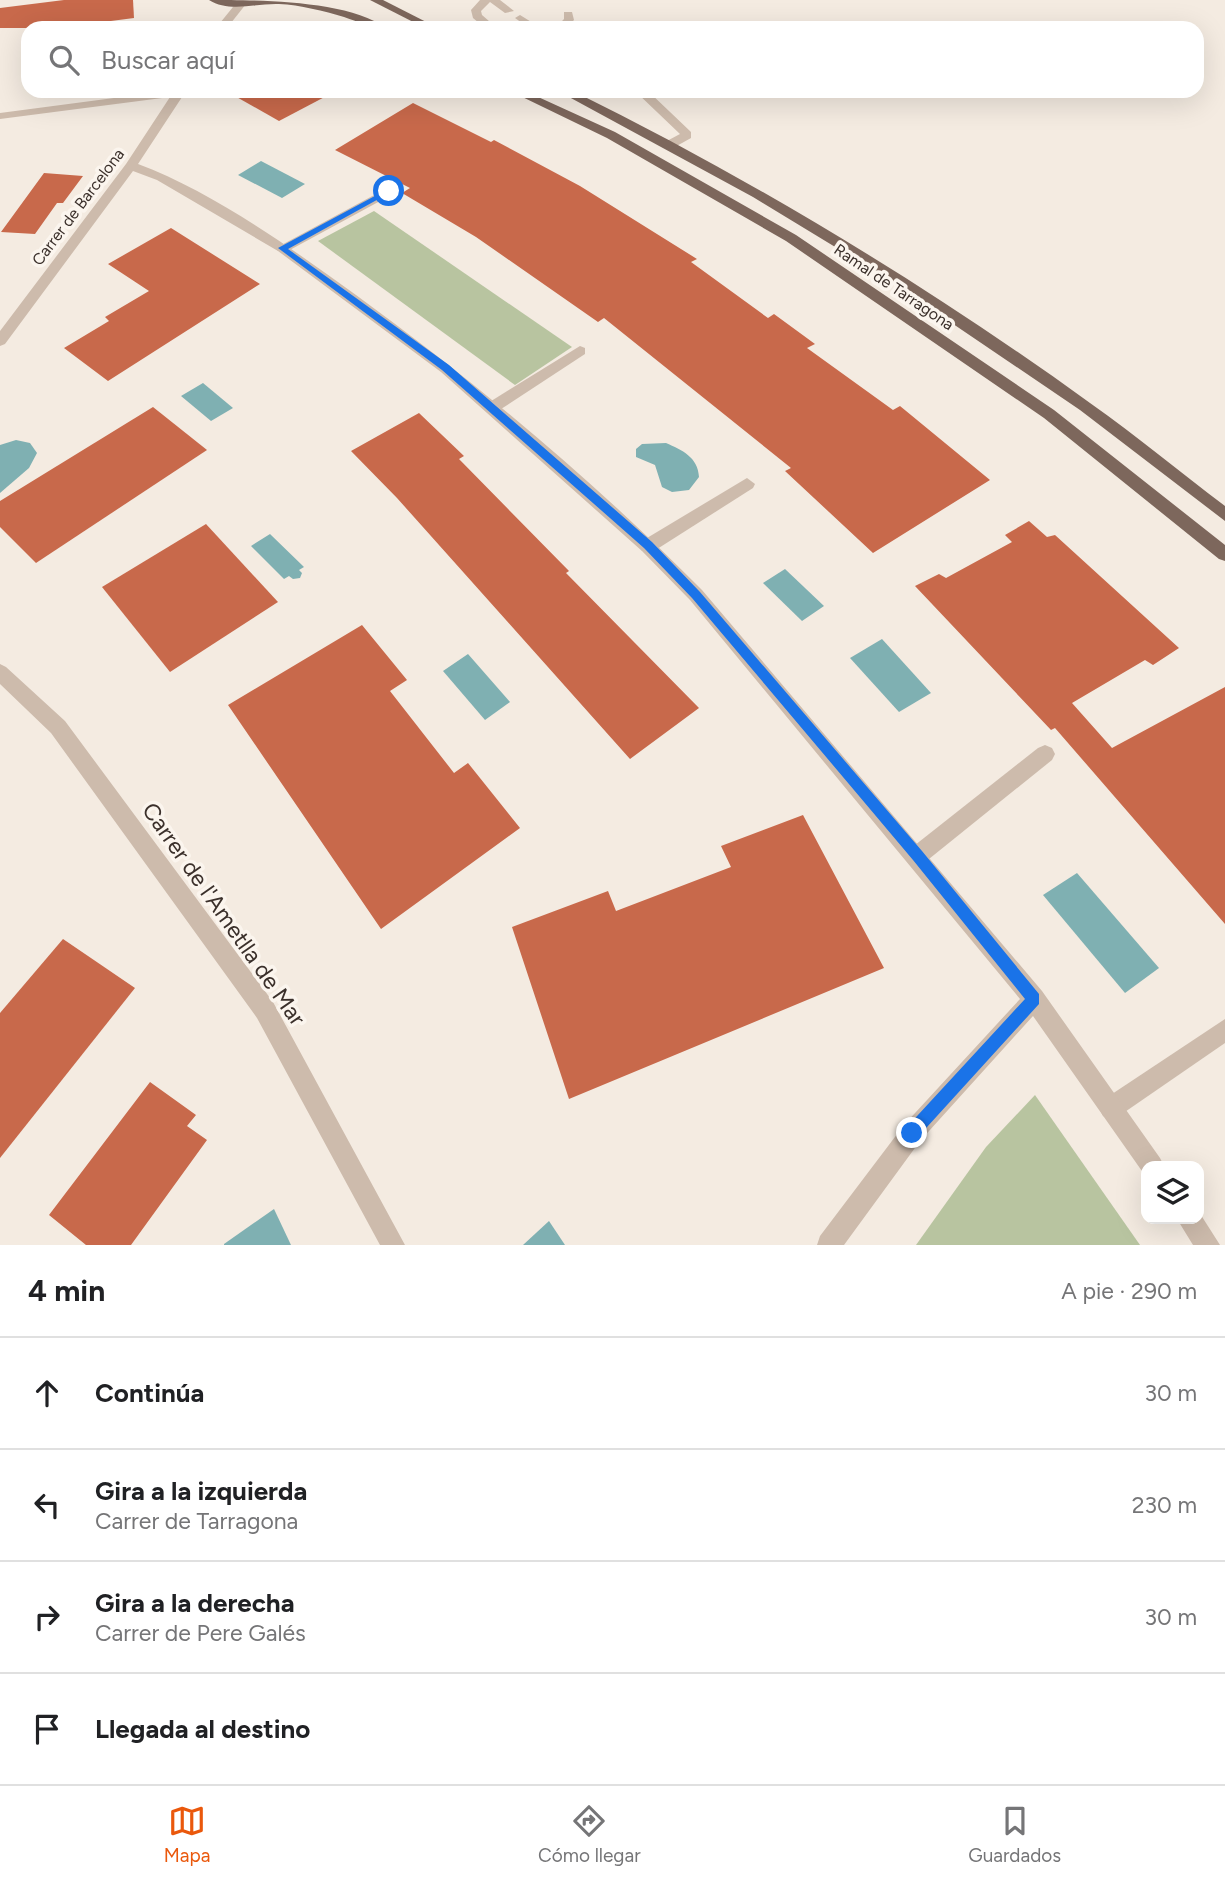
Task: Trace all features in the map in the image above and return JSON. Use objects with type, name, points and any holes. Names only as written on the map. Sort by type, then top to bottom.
[{"type":"main road","points":[[214,0],[241,4],[283,1],[323,7],[366,21]]},
{"type":"main road","points":[[375,0],[418,21]]},
{"type":"main road","name":"Ramal de Tarragona","points":[[531,98],[611,135],[791,238],[1049,414],[1225,554]]},
{"type":"main road","name":"Ramal de Tarragona","points":[[578,98],[670,145],[807,221],[1055,386],[1225,515]]},
{"type":"street","points":[[484,21],[475,10],[486,0]]},
{"type":"street","points":[[493,0],[509,10]]},
{"type":"street","points":[[227,21],[241,4]]},
{"type":"street","points":[[568,13],[568,21]]},
{"type":"street","points":[[520,18],[525,21]]},
{"type":"street","points":[[0,116],[134,98]]},
{"type":"street","name":"Carrer de Barcelona","points":[[0,341],[131,166],[175,98]]},
{"type":"street","points":[[648,98],[687,135],[670,145]]},
{"type":"street","points":[[131,166],[161,177],[282,248],[446,368],[648,545],[696,595],[918,856],[1034,999],[1148,1161]]},
{"type":"street","points":[[282,248],[389,191]]},
{"type":"street","points":[[493,407],[580,351]]},
{"type":"street","points":[[648,545],[747,484]]},
{"type":"street","name":"Carrer de l'Ametlla de Mar","points":[[0,672],[58,727],[265,1010],[393,1245]]},
{"type":"street","points":[[918,856],[1045,754]]},
{"type":"street","points":[[829,1245],[912,1133],[1034,999]]},
{"type":"street","points":[[1111,1108],[1225,1030]]},
{"type":"street","points":[[1193,1224],[1208,1245]]},
{"type":"green space","points":[[374,211],[572,347],[515,385],[318,241]]},
{"type":"green space","points":[[1035,1095],[1140,1245],[916,1245],[986,1147]]},
{"type":"water","points":[[261,161],[305,184],[282,198],[238,175]]},
{"type":"water","points":[[203,383],[233,408],[211,421],[181,396]]},
{"type":"water","points":[[16,440],[30,443],[37,453],[29,468],[0,493],[0,445]]},
{"type":"water","points":[[666,443],[683,452],[696,464],[699,477],[689,490],[672,492],[662,487],[655,465],[636,457],[636,449],[642,444]]},
{"type":"water","points":[[270,534],[304,567],[299,570],[302,573],[300,578],[293,579],[289,576],[284,579],[251,546]]},
{"type":"water","points":[[785,569],[824,606],[802,621],[763,583]]},
{"type":"water","points":[[882,639],[931,693],[899,712],[850,658]]},
{"type":"water","points":[[468,654],[510,702],[485,720],[443,671]]},
{"type":"water","points":[[1077,873],[1159,968],[1125,993],[1043,895]]},
{"type":"water","points":[[274,1209],[291,1245],[224,1245],[224,1244]]},
{"type":"water","points":[[549,1221],[565,1245],[523,1245]]},
{"type":"building","points":[[64,0],[133,0],[134,18],[111,21],[21,21],[21,28],[0,28],[0,8]]},
{"type":"building","points":[[238,98],[323,98],[279,121]]},
{"type":"building","points":[[413,103],[491,142],[494,140],[580,186],[697,259],[691,262],[768,318],[774,314],[815,344],[807,348],[893,410],[900,406],[990,480],[873,553],[785,471],[791,468],[604,318],[598,322],[476,237],[402,193],[410,188],[335,150]]},
{"type":"building","points":[[44,173],[83,176],[63,203],[57,203],[35,234],[1,232]]},
{"type":"building","points":[[171,228],[260,284],[108,381],[64,348],[109,321],[105,317],[149,291],[108,264]]},
{"type":"building","points":[[153,407],[207,450],[36,563],[0,527],[0,501]]},
{"type":"building","points":[[419,413],[464,456],[459,459],[569,571],[566,573],[699,708],[630,759],[397,498],[351,451]]},
{"type":"building","points":[[1029,521],[1047,537],[1055,535],[1179,648],[1153,665],[1145,660],[1072,703],[1112,748],[1225,687],[1225,924],[1055,728],[1051,730],[915,586],[939,574],[946,578],[1012,542],[1005,535]]},
{"type":"building","points":[[206,524],[278,602],[170,672],[102,587]]},
{"type":"building","points":[[362,625],[407,680],[390,691],[454,773],[468,763],[520,828],[381,929],[228,705]]},
{"type":"building","points":[[803,815],[884,968],[569,1099],[512,927],[608,891],[616,911],[731,867],[721,846]]},
{"type":"building","points":[[63,939],[135,988],[0,1158],[0,1013]]},
{"type":"building","points":[[150,1082],[196,1115],[187,1126],[207,1140],[131,1245],[86,1245],[49,1215]]},
{"type":"route","points":[[389,191],[282,248],[446,368],[648,545],[696,595],[918,856],[1034,999],[912,1133]]}]
